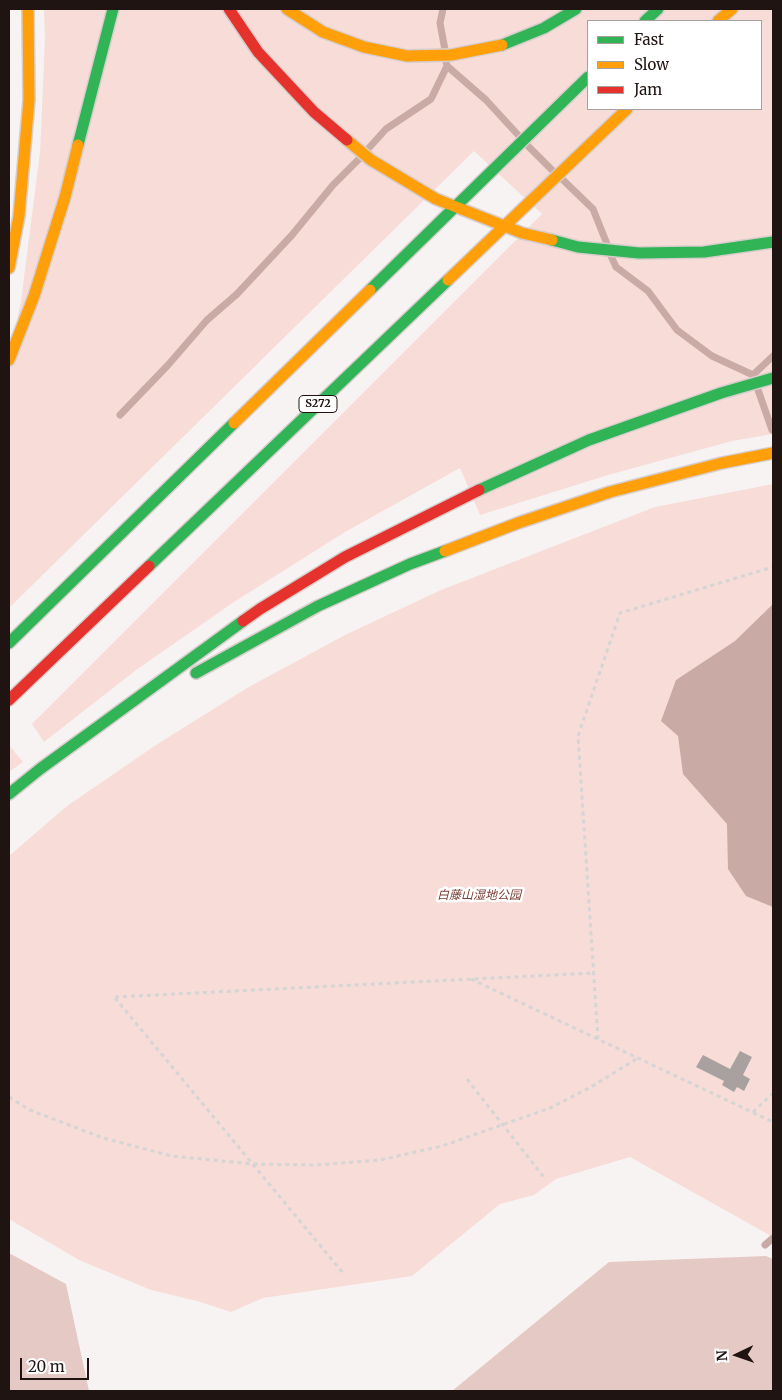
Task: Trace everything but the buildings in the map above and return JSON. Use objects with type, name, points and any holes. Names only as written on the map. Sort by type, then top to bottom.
[{"type":"main road","points":[[9,268],[19,216],[29,100],[28,9]]},
{"type":"main road","points":[[9,360],[34,296],[65,197],[112,9]]},
{"type":"main road","points":[[229,9],[258,52],[314,112],[371,160],[436,199],[522,233],[578,247],[639,253],[704,252],[773,242]]},
{"type":"main road","points":[[287,9],[323,32],[364,48],[407,56],[451,55],[499,46],[544,28],[576,9]]},
{"type":"main road","points":[[646,20],[658,9]]},
{"type":"main road","points":[[719,20],[732,9]]},
{"type":"main road","points":[[9,643],[587,78]]},
{"type":"main road","name":"S272","points":[[9,700],[626,110]]},
{"type":"main road","points":[[9,794],[40,769],[260,610],[345,557],[460,499],[589,440],[721,393],[773,378]]},
{"type":"main road","points":[[188,678],[318,606],[428,557],[518,523],[610,492],[722,463],[773,453]]},
{"type":"main road","points":[[92,731],[170,688]]},
{"type":"path","points":[[598,1039],[578,736],[620,614],[773,567]]},
{"type":"path","points":[[343,1273],[115,997],[593,973]]},
{"type":"path","points":[[468,978],[773,1122]]},
{"type":"path","points":[[9,1097],[30,1110],[104,1138],[172,1156],[253,1164],[316,1165],[380,1160],[442,1146],[550,1108],[591,1087],[638,1058]]},
{"type":"path","points":[[467,1079],[546,1180]]},
{"type":"path","points":[[753,1112],[773,1093]]},
{"type":"green space","points":[[44,9],[773,9],[773,434],[732,441],[608,475],[480,515],[460,468],[345,532],[234,602],[136,670],[44,742],[32,724],[542,214],[474,151],[9,608],[9,359],[21,301],[40,152],[45,39]]},
{"type":"green space","name":"白藤山湿地公园","points":[[773,484],[773,1237],[630,1157],[556,1179],[534,1195],[500,1204],[412,1276],[263,1298],[231,1312],[197,1301],[151,1290],[79,1260],[9,1219],[9,856],[67,806],[156,745],[247,688],[345,635],[441,590],[655,507]]},
{"type":"green space","points":[[9,745],[23,762],[9,772]]},
{"type":"shaded area","points":[[773,604],[773,907],[746,896],[728,869],[727,824],[683,774],[678,736],[661,721],[676,680],[735,641]]},
{"type":"shaded area","points":[[9,1253],[66,1284],[89,1391],[9,1391]]},
{"type":"shaded area","points":[[766,1256],[773,1259],[773,1391],[452,1391],[609,1262]]},
{"type":"waterway","points":[[443,9],[440,23],[445,50]]},
{"type":"waterway","points":[[367,150],[386,129],[431,99],[447,66],[446,61]]},
{"type":"waterway","points":[[447,66],[486,100],[520,137]]},
{"type":"waterway","points":[[527,145],[553,171]]},
{"type":"waterway","points":[[120,415],[168,365],[207,320],[237,294],[292,235],[333,185],[360,158]]},
{"type":"waterway","points":[[561,178],[593,209],[607,244]]},
{"type":"waterway","points":[[611,256],[616,267],[648,291],[677,330],[712,356],[753,375]]},
{"type":"waterway","points":[[755,373],[773,356]]},
{"type":"waterway","points":[[757,387],[772,430]]},
{"type":"waterway","points":[[765,1245],[773,1238]]},
{"type":"traffic: fast","points":[[78,145],[113,9]]},
{"type":"traffic: fast","points":[[502,45],[544,28],[576,9]]},
{"type":"traffic: fast","points":[[646,20],[658,9]]},
{"type":"traffic: fast","points":[[370,290],[587,78]]},
{"type":"traffic: fast","points":[[552,240],[578,247],[639,253],[704,252],[773,242]]},
{"type":"traffic: fast","points":[[149,566],[448,280]]},
{"type":"traffic: fast","points":[[479,490],[589,440],[721,393],[773,378]]},
{"type":"traffic: fast","points":[[9,643],[234,423]]},
{"type":"traffic: fast","points":[[196,673],[318,606],[410,564],[445,551]]},
{"type":"traffic: fast","points":[[9,794],[40,769],[243,621]]},
{"type":"traffic: slow","points":[[9,268],[19,216],[29,100],[28,9]]},
{"type":"traffic: slow","points":[[287,9],[323,32],[364,47],[407,56],[451,55],[502,45]]},
{"type":"traffic: slow","points":[[719,20],[732,9]]},
{"type":"traffic: slow","points":[[448,280],[626,110]]},
{"type":"traffic: slow","points":[[347,140],[371,160],[436,199],[522,233],[552,240]]},
{"type":"traffic: slow","points":[[9,360],[34,296],[65,197],[78,145]]},
{"type":"traffic: slow","points":[[234,423],[370,290]]},
{"type":"traffic: slow","points":[[445,551],[518,523],[610,492],[722,463],[773,453]]},
{"type":"traffic: jam","points":[[229,9],[258,52],[314,112],[347,140]]},
{"type":"traffic: jam","points":[[243,621],[345,557],[479,490]]},
{"type":"traffic: jam","points":[[9,700],[149,566]]}]
